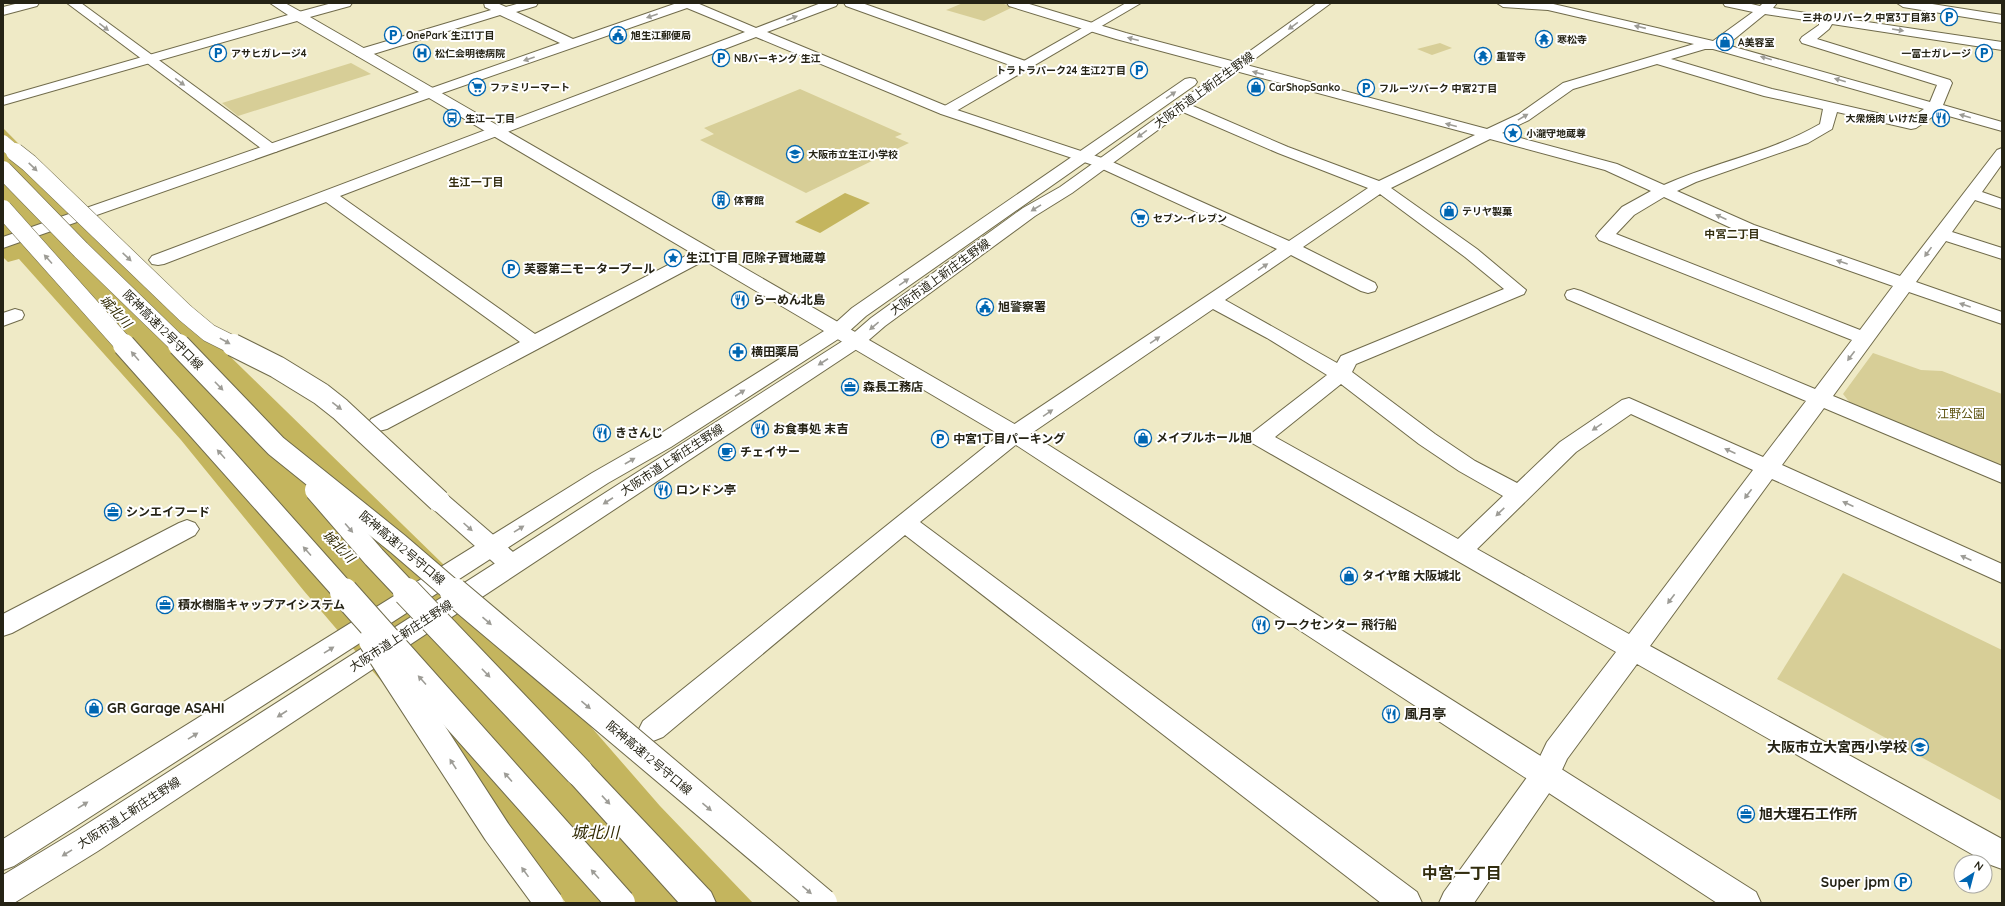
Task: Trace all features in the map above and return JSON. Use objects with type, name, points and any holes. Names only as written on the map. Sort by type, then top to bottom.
[{"type":"main road","points":[[3,11],[33,3]]},
{"type":"main road","points":[[73,3],[271,149]]},
{"type":"main road","points":[[276,3],[1015,434],[1745,903]]},
{"type":"main road","points":[[3,101],[346,3]]},
{"type":"main road","points":[[487,3],[572,44]]},
{"type":"main road","points":[[362,53],[532,3]]},
{"type":"main road","points":[[3,242],[687,3],[946,111],[1102,163],[1290,248],[1368,287]]},
{"type":"main road","points":[[158,260],[832,3]]},
{"type":"main road","points":[[850,3],[1026,66]]},
{"type":"main road","points":[[1013,3],[1092,28],[1612,167],[1748,229],[2002,318]]},
{"type":"main road","points":[[946,111],[1135,3]]},
{"type":"main road","name":"大阪市道上新庄生野線","points":[[3,892],[87,841],[503,569],[847,335],[864,309],[1302,3]]},
{"type":"main road","name":"大阪市道上新庄生野線","points":[[3,856],[600,478],[847,335],[878,322],[1029,212],[1066,190],[1325,3]]},
{"type":"main road","points":[[1503,3],[1549,6]]},
{"type":"main road","points":[[1531,3],[1583,13],[1718,45],[2002,127]]},
{"type":"main road","points":[[1583,13],[1601,3]]},
{"type":"main road","points":[[1729,3],[1767,6],[1826,20],[2002,46]]},
{"type":"main road","points":[[1903,3],[2002,19]]},
{"type":"main road","points":[[653,729],[1015,434],[1380,187],[1524,117],[1568,86],[1704,46],[1718,45],[1767,6]]},
{"type":"main road","points":[[1659,60],[1769,93],[1911,125],[1934,108],[1945,82],[1807,40],[1825,26],[1826,20]]},
{"type":"main road","points":[[1181,106],[1283,150],[1380,187],[1471,253],[1517,290],[1348,360],[1341,374],[1260,438],[1633,650],[2002,855]]},
{"type":"main road","points":[[1831,106],[1828,126],[1803,140],[1690,179],[1663,191],[1628,211],[1605,236],[1864,338]]},
{"type":"main road","points":[[3,142],[29,163],[184,313],[209,333],[277,367],[321,394],[340,409],[439,501],[482,552],[503,569]]},
{"type":"main road","points":[[1455,903],[1546,774],[1557,751],[2002,153]]},
{"type":"main road","name":"阪神高速12号守口線","points":[[3,170],[70,240],[191,358],[276,446],[398,544],[509,640],[823,903]]},
{"type":"main road","points":[[1972,194],[2002,204]]},
{"type":"main road","points":[[327,195],[534,343]]},
{"type":"main road","points":[[3,209],[621,903]]},
{"type":"main road","points":[[1942,234],[2002,254]]},
{"type":"main road","points":[[379,424],[705,253]]},
{"type":"main road","points":[[1574,295],[2002,475]]},
{"type":"main road","points":[[1213,301],[1274,334],[1341,374],[1427,439],[1467,466],[1519,494]]},
{"type":"main road","points":[[1460,551],[1568,447],[1630,405],[2002,574]]},
{"type":"main road","points":[[276,446],[374,557],[579,772],[700,903]]},
{"type":"main road","points":[[905,523],[985,582],[1406,903]]},
{"type":"main road","points":[[3,626],[187,529]]},
{"type":"main road","points":[[333,580],[497,832],[548,903]]},
{"type":"green space","points":[[963,3],[1001,3],[1013,7],[984,21],[946,10]]},
{"type":"green space","points":[[1440,43],[1452,48],[1432,55],[1417,49]]},
{"type":"green space","points":[[351,63],[371,74],[238,116],[222,103]]},
{"type":"green space","points":[[800,89],[902,134],[895,137],[909,143],[806,193],[700,140],[714,134],[704,128]]},
{"type":"green space","name":"江野公園","points":[[1873,353],[1921,370],[1942,371],[2002,394],[2002,467],[1851,404],[1843,394]]},
{"type":"green space","points":[[1843,573],[2002,650],[2002,801],[1777,679]]},
{"type":"water","name":"城北川","points":[[3,128],[204,331],[484,604],[660,806],[753,903],[566,903],[483,800],[304,591],[181,440],[19,259],[8,262],[3,257]]},
{"type":"water","points":[[845,193],[870,203],[820,233],[795,222]]},
{"type":"place","name":"三井のリパーク 中宮3丁目第3","points":[[1949,17]]},
{"type":"place","name":"OnePark 生江1丁目","points":[[393,35]]},
{"type":"place","name":"旭生江郵便局","points":[[618,35]]},
{"type":"place","name":"寒松寺","points":[[1544,39]]},
{"type":"place","name":"A美容室","points":[[1725,42]]},
{"type":"place","name":"アサヒガレージ4","points":[[218,53]]},
{"type":"place","name":"松仁会明徳病院","points":[[422,53]]},
{"type":"place","name":"一富士ガレージ","points":[[1984,53]]},
{"type":"place","name":"重誓寺","points":[[1483,56]]},
{"type":"place","name":"NBパーキング 生江","points":[[721,58]]},
{"type":"place","name":"トラトラパーク24 生江2丁目","points":[[1139,70]]},
{"type":"place","name":"ファミリーマート","points":[[477,87]]},
{"type":"place","name":"CarShopSanko","points":[[1256,87]]},
{"type":"place","name":"フルーツパーク 中宮2丁目","points":[[1366,88]]},
{"type":"place","name":"生江一丁目","points":[[452,118]]},
{"type":"place","name":"大衆焼肉 いけだ屋","points":[[1941,118]]},
{"type":"place","name":"小瀧守地蔵尊","points":[[1513,133]]},
{"type":"place","name":"大阪市立生江小学校","points":[[795,154]]},
{"type":"place","name":"体育館","points":[[721,200]]},
{"type":"place","name":"テリヤ製菓","points":[[1449,211]]},
{"type":"place","name":"セブン-イレブン","points":[[1140,218]]},
{"type":"place","name":"生江1丁目 厄除子寶地蔵尊","points":[[673,258]]},
{"type":"place","name":"芙蓉第二モータープール","points":[[511,269]]},
{"type":"place","name":"らーめん北島","points":[[740,300]]},
{"type":"place","name":"旭警察署","points":[[985,307]]},
{"type":"place","name":"横田薬局","points":[[738,352]]},
{"type":"place","name":"森長工務店","points":[[850,387]]},
{"type":"place","name":"お食事処 末吉","points":[[760,429]]},
{"type":"place","name":"きさんじ","points":[[602,433]]},
{"type":"place","name":"メイプルホール旭","points":[[1143,438]]},
{"type":"place","name":"中宮1丁目パーキング","points":[[940,439]]},
{"type":"place","name":"チェイサー","points":[[727,452]]},
{"type":"place","name":"ロンドン亭","points":[[663,490]]},
{"type":"place","name":"シンエイフード","points":[[113,512]]},
{"type":"place","name":"タイヤ館 大阪城北","points":[[1349,576]]},
{"type":"place","name":"積水樹脂キャップアイシステム","points":[[165,605]]},
{"type":"place","name":"ワークセンター 飛行船","points":[[1261,625]]},
{"type":"place","name":"GR Garage ASAHI","points":[[94,708]]},
{"type":"place","name":"風月亭","points":[[1391,714]]},
{"type":"place","name":"大阪市立大宮西小学校","points":[[1920,747]]},
{"type":"place","name":"旭大理石工作所","points":[[1746,814]]},
{"type":"place","name":"Super jpm","points":[[1903,882]]},
{"type":"district","name":"生江一丁目","points":[[476,182]]},
{"type":"district","name":"中宮二丁目","points":[[1732,234]]},
{"type":"district","name":"中宮一丁目","points":[[1462,873]]}]
